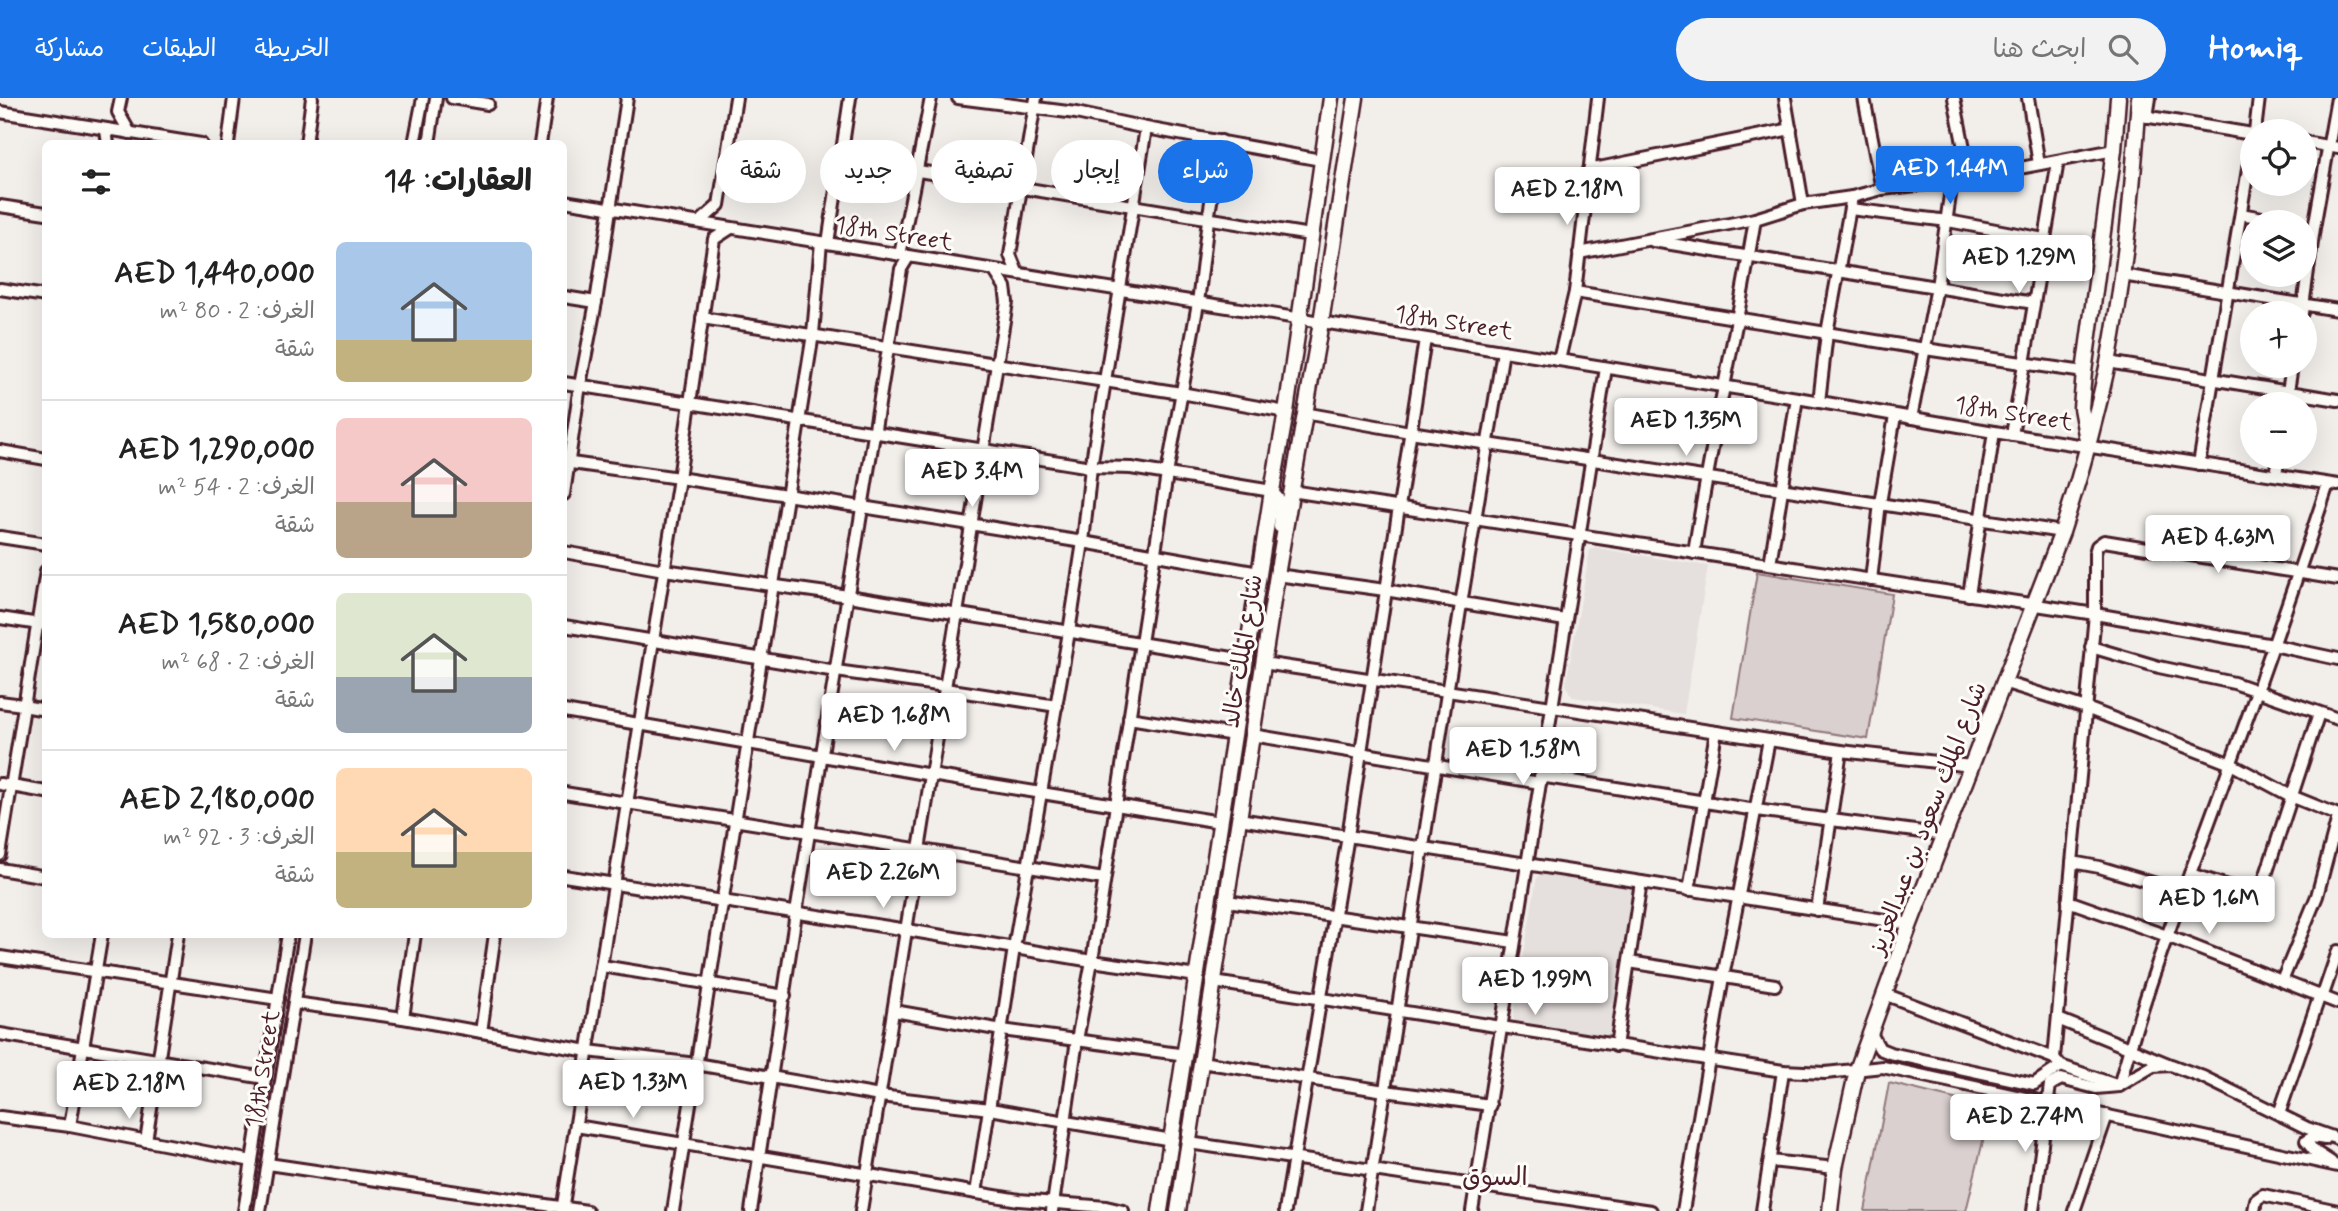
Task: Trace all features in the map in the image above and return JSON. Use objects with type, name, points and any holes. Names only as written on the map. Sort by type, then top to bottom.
[{"type":"main road","name":"شارع الملك خالد","points":[[1160,1211],[1286,412],[1331,98]]},
{"type":"main road","name":"شارع الملك خالد","points":[[1178,1211],[1277,575],[1356,98]]},
{"type":"main road","name":"شارع الملك سعود بن عبدالعزيز","points":[[2088,446],[2081,408],[2084,372],[2118,98]]},
{"type":"main road","name":"شارع الملك سعود بن عبدالعزيز","points":[[1829,1211],[1835,1167],[1857,1070],[1910,924],[2062,533],[2088,446],[2108,362],[2122,275],[2142,116],[2139,98]]},
{"type":"street","points":[[121,98],[118,111],[130,133]]},
{"type":"street","points":[[229,140],[234,98]]},
{"type":"street","points":[[307,140],[312,98]]},
{"type":"street","points":[[415,140],[423,98]]},
{"type":"street","points":[[430,140],[436,98]]},
{"type":"street","points":[[452,98],[488,104]]},
{"type":"street","points":[[541,140],[547,98]]},
{"type":"street","points":[[567,457],[596,302],[627,98]]},
{"type":"street","points":[[700,222],[719,205],[736,98]]},
{"type":"street","points":[[842,140],[850,98]]},
{"type":"street","points":[[930,98],[917,172],[931,174]]},
{"type":"street","points":[[958,98],[1035,103],[1146,128],[1215,140]]},
{"type":"street","points":[[1559,360],[1575,292],[1598,98]]},
{"type":"street","points":[[1785,98],[1803,204]]},
{"type":"street","points":[[1864,98],[1882,189]]},
{"type":"street","points":[[1954,98],[1970,178]]},
{"type":"street","points":[[2028,98],[2039,164]]},
{"type":"street","points":[[2150,98],[2142,116],[2240,131]]},
{"type":"street","points":[[2255,119],[2259,98]]},
{"type":"street","points":[[2314,210],[2333,147],[2337,98]]},
{"type":"street","points":[[1029,140],[1035,103]]},
{"type":"street","points":[[0,112],[175,140]]},
{"type":"street","points":[[976,1193],[1014,948],[1069,632],[1091,467],[1146,128]]},
{"type":"street","points":[[1589,170],[1791,129]]},
{"type":"street","points":[[106,130],[107,140]]},
{"type":"street","points":[[1253,147],[1321,160]]},
{"type":"street","points":[[1579,253],[1755,219],[1803,204],[1852,197],[1882,189],[1970,178],[2113,150]]},
{"type":"street","points":[[2012,435],[2057,161]]},
{"type":"street","points":[[1912,418],[1937,287],[1952,181]]},
{"type":"street","points":[[1037,190],[1310,235]]},
{"type":"street","points":[[1819,402],[1827,333],[1852,197]]},
{"type":"street","name":"18th Street","points":[[567,201],[1723,386],[2012,435],[2333,484]]},
{"type":"street","points":[[673,1211],[813,334],[831,203]]},
{"type":"street","points":[[751,1211],[796,913],[913,203]]},
{"type":"street","points":[[1017,272],[1010,255],[1018,203]]},
{"type":"street","points":[[1052,1206],[1167,474],[1198,303],[1211,203]]},
{"type":"street","points":[[0,206],[42,212]]},
{"type":"street","points":[[1850,209],[1948,221],[2044,239]]},
{"type":"street","points":[[1694,553],[1755,219]]},
{"type":"street","points":[[2199,464],[2240,221]]},
{"type":"street","points":[[563,1209],[654,641],[714,239],[731,228]]},
{"type":"street","points":[[1646,240],[2034,303]]},
{"type":"street","points":[[861,1211],[1007,302],[1005,287],[993,270]]},
{"type":"street","points":[[2122,275],[2266,301]]},
{"type":"street","points":[[0,289],[42,295]]},
{"type":"street","points":[[1575,292],[2084,372]]},
{"type":"street","points":[[567,297],[596,302]]},
{"type":"street","points":[[2317,309],[2338,310]]},
{"type":"street","points":[[702,318],[1286,412]]},
{"type":"street","points":[[1285,1211],[1348,836],[1425,339]]},
{"type":"street","points":[[1366,1211],[1503,351]]},
{"type":"street","points":[[2108,362],[2338,400]]},
{"type":"street","points":[[1472,1211],[1606,368]]},
{"type":"street","points":[[2287,390],[2290,378]]},
{"type":"street","points":[[567,383],[1091,467],[1130,468],[1272,491],[1280,501],[1275,559],[1277,575],[1564,620]]},
{"type":"street","points":[[1770,564],[1797,398]]},
{"type":"street","points":[[1304,413],[1410,432],[2062,533]]},
{"type":"street","points":[[1871,580],[1880,503],[1895,416]]},
{"type":"street","points":[[1969,595],[1994,432]]},
{"type":"street","points":[[0,451],[42,458]]},
{"type":"street","points":[[567,463],[971,524],[1259,573]]},
{"type":"street","points":[[2276,475],[2277,469]]},
{"type":"street","points":[[2119,1086],[2166,936],[2333,484]]},
{"type":"street","points":[[1291,491],[2095,614],[2338,659]]},
{"type":"street","points":[[0,537],[42,543]]},
{"type":"street","points":[[1870,1032],[1880,1049],[1890,1053],[2034,1084],[2040,1082],[2058,1062],[2058,1019],[2095,614],[2097,545],[2104,541],[2338,579]]},
{"type":"street","points":[[567,553],[1245,660]]},
{"type":"street","points":[[0,618],[41,624],[5,785],[0,855]]},
{"type":"street","points":[[567,626],[1057,706]]},
{"type":"street","points":[[2091,647],[2159,667],[2234,683],[2338,719]]},
{"type":"street","points":[[1264,663],[1841,751],[1971,766]]},
{"type":"street","points":[[2003,682],[2086,708],[2231,764],[2291,796],[2338,816],[2317,896],[2282,981]]},
{"type":"street","points":[[0,702],[42,709]]},
{"type":"street","points":[[567,712],[1220,822]]},
{"type":"street","points":[[2190,874],[2250,893],[2258,893],[2319,713]]},
{"type":"street","points":[[1129,718],[1234,735]]},
{"type":"street","points":[[1689,890],[1716,732]]},
{"type":"street","points":[[1252,735],[1435,766],[1945,835]]},
{"type":"street","points":[[1683,1211],[1723,977],[1769,740]]},
{"type":"street","points":[[1817,910],[1841,751]]},
{"type":"street","points":[[5,785],[42,791]]},
{"type":"street","points":[[567,793],[1104,879]]},
{"type":"street","points":[[1239,819],[1910,924]]},
{"type":"street","points":[[2072,862],[2099,867],[2183,892]]},
{"type":"street","points":[[0,869],[42,876]]},
{"type":"street","points":[[567,877],[1197,976]]},
{"type":"street","points":[[1616,1046],[1641,882]]},
{"type":"street","points":[[1227,901],[1514,942]]},
{"type":"street","points":[[2068,901],[2338,1003]]},
{"type":"street","points":[[70,1126],[101,938]]},
{"type":"street","points":[[146,1141],[177,938]]},
{"type":"street","points":[[244,1211],[287,938]]},
{"type":"street","name":"18th Street","points":[[260,1211],[304,938]]},
{"type":"street","points":[[403,1018],[412,938]]},
{"type":"street","points":[[481,1032],[494,938]]},
{"type":"street","points":[[2278,1114],[2338,951]]},
{"type":"street","points":[[0,957],[278,999]]},
{"type":"street","points":[[1629,962],[1775,985]]},
{"type":"street","points":[[601,966],[785,996]]},
{"type":"street","points":[[1214,982],[1783,1071],[1825,1073],[1883,1067],[2338,1166]]},
{"type":"street","points":[[1884,994],[2119,1086]]},
{"type":"street","points":[[294,1003],[403,1018],[588,1051],[696,1065],[880,1096],[990,1109],[1172,1140]]},
{"type":"street","points":[[894,1011],[1002,1030],[1185,1055]]},
{"type":"street","points":[[2058,1019],[2203,1077],[2307,1128],[2338,1140]]},
{"type":"street","points":[[0,1034],[265,1078]]},
{"type":"street","points":[[1201,1062],[1490,1105]]},
{"type":"street","points":[[2033,1211],[2050,1085],[2062,1079],[2096,1087],[2119,1086],[2153,1066],[2171,1065]]},
{"type":"street","points":[[1762,1211],[1783,1071]]},
{"type":"street","points":[[2074,1211],[2107,1115]]},
{"type":"street","points":[[0,1117],[70,1126],[252,1161]]},
{"type":"street","points":[[576,1126],[1052,1206],[1106,1207],[1123,1211]]},
{"type":"street","points":[[2338,1140],[2313,1137],[2306,1141],[2314,1150],[2338,1166]]},
{"type":"street","points":[[1189,1143],[1651,1211]]},
{"type":"street","points":[[1770,1161],[1835,1167]]},
{"type":"street","points":[[268,1164],[587,1211]]},
{"type":"street","points":[[2254,1211],[2256,1200],[2263,1195],[2338,1211]]},
{"type":"shaded area","points":[[1596,548],[1708,566],[1684,714],[1573,697],[1569,692],[1566,684],[1590,550]]},
{"type":"shaded area","points":[[1757,572],[1892,594],[1868,739],[1733,718]]},
{"type":"shaded area","points":[[1542,874],[1629,886],[1633,889],[1613,1032],[1608,1037],[1520,1025],[1513,1017],[1537,877]]},
{"type":"shaded area","points":[[1889,1083],[1991,1108],[1966,1211],[1865,1211]]},
{"type":"district","name":"السوق","points":[[1495,1176]]}]
